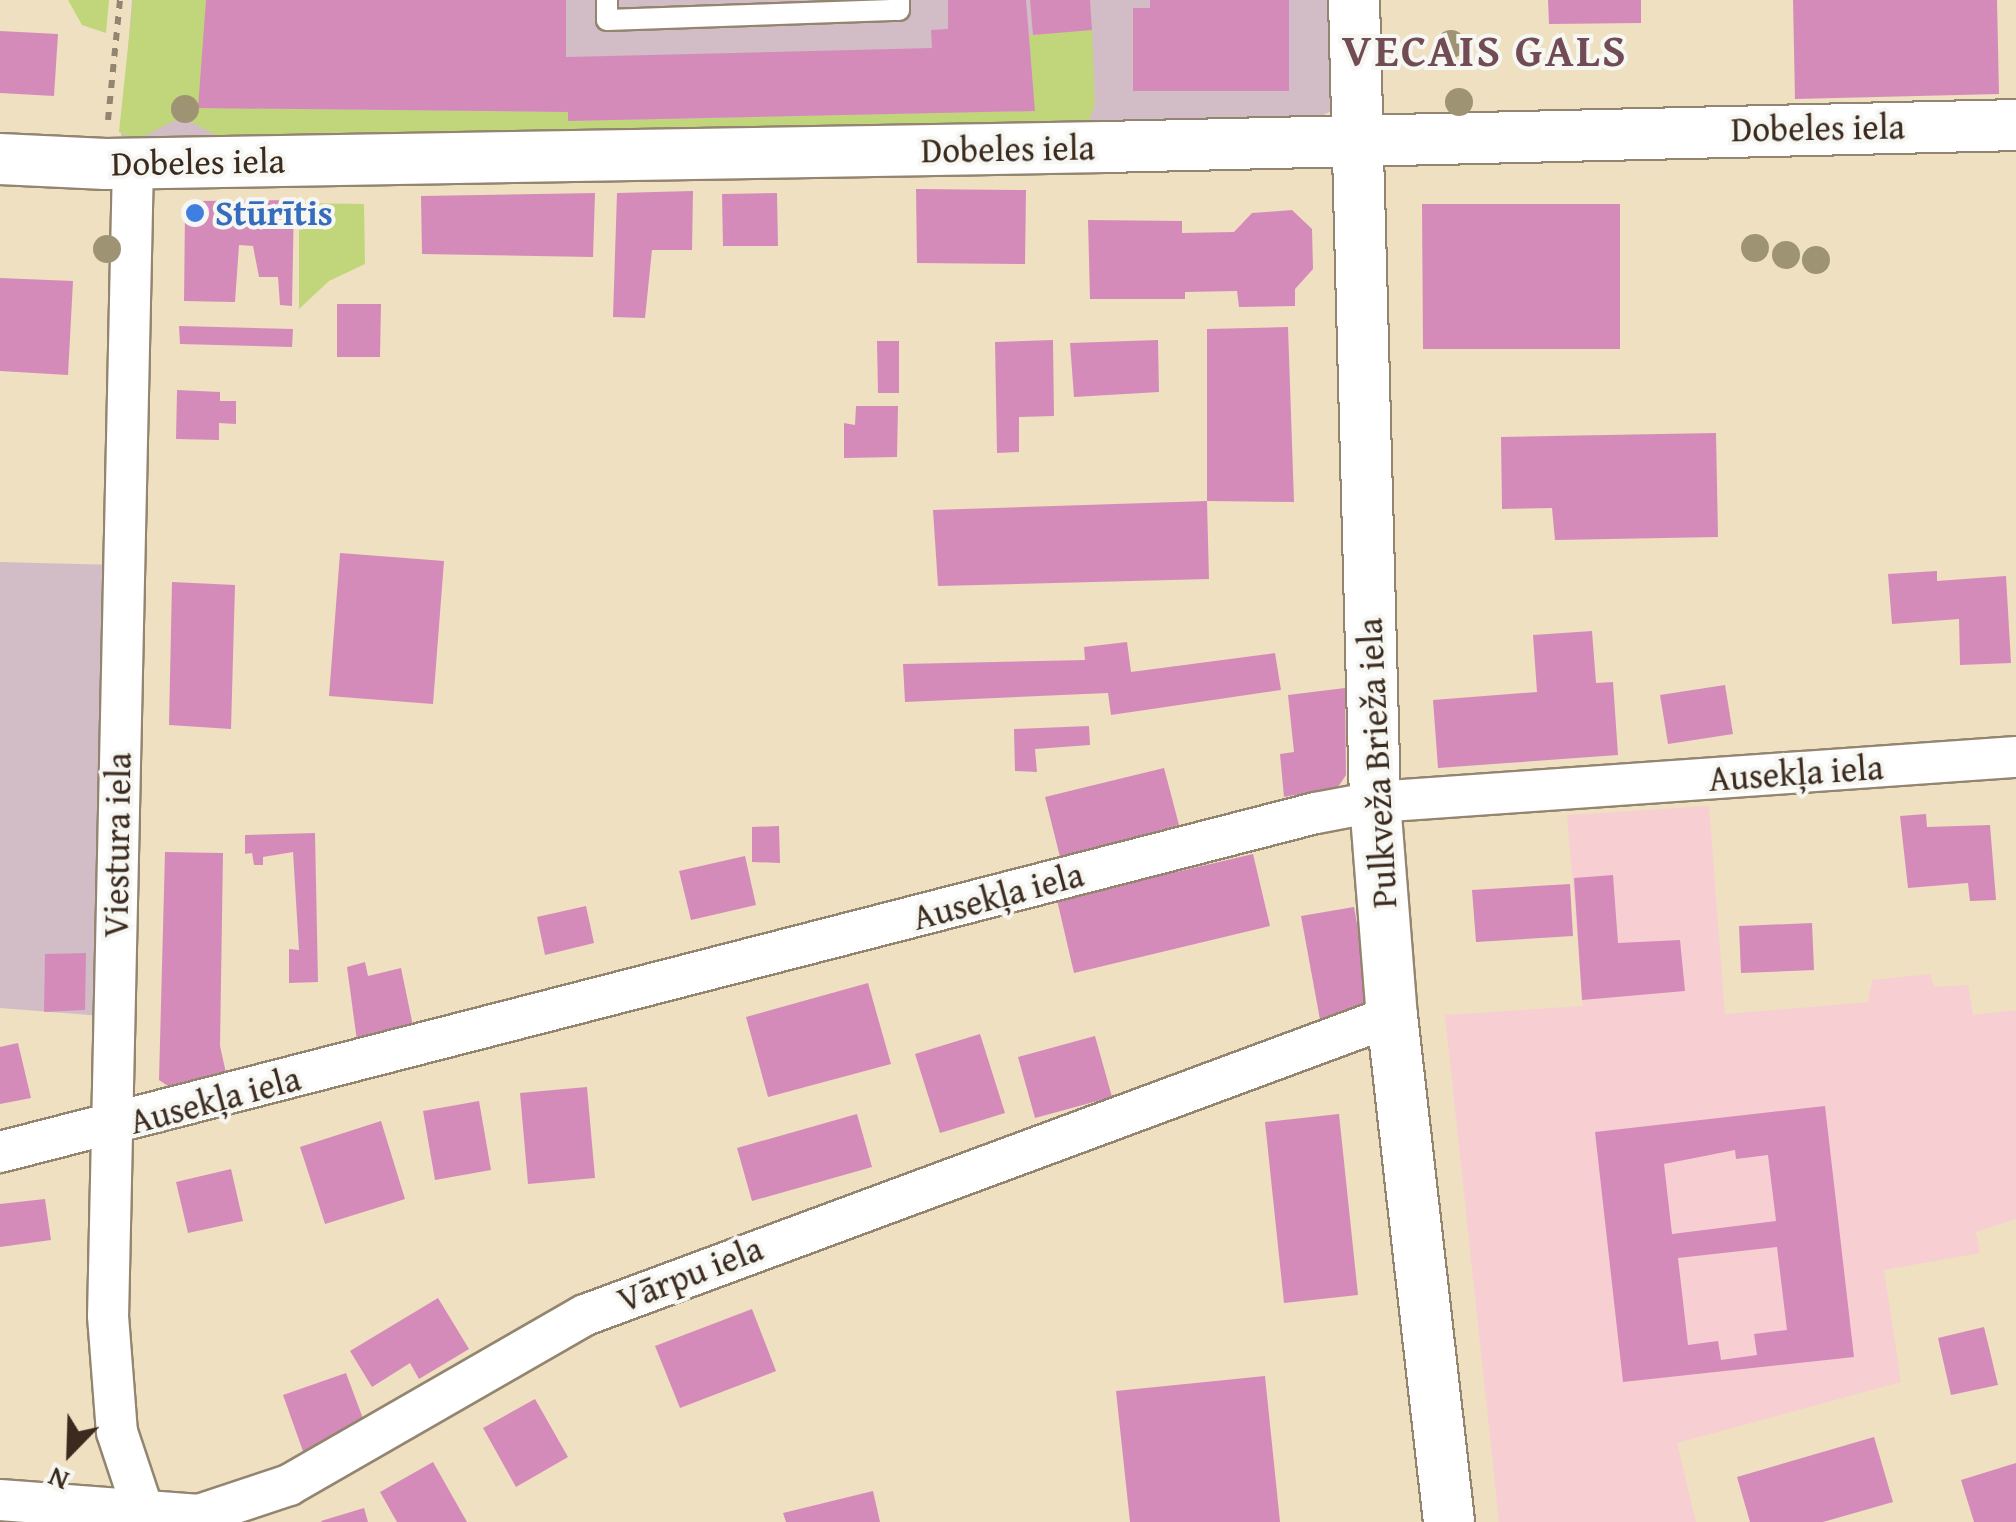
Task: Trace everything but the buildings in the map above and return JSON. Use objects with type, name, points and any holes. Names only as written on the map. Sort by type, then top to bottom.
[{"type":"street","name":"Pulkveža Brieža iela","points":[[1354,0],[1376,802],[1392,1016],[1449,1522]]},
{"type":"street","name":"Dobeles iela","points":[[0,160],[120,150],[1357,139],[2016,124]]},
{"type":"street","name":"Viestura iela","points":[[120,150],[108,1316],[117,1432],[146,1518]]},
{"type":"street","name":"Ausekļa iela","points":[[0,1152],[1376,802],[2016,757]]},
{"type":"street","name":"Vārpu iela","points":[[0,1500],[146,1518],[200,1515],[289,1485],[585,1315],[1392,1016]]},
{"type":"lane","points":[[607,0],[607,20],[898,10],[898,0]]},
{"type":"path","points":[[120,0],[120,150]]},
{"type":"shaded area","points":[[132,0],[1344,0],[1339,107],[1316,119],[229,142],[121,136]]},
{"type":"shaded area","points":[[0,562],[118,565],[102,1016],[0,1008]]},
{"type":"shaded area","points":[[1709,806],[1725,1014],[1868,1002],[1872,980],[1930,974],[1934,987],[1968,985],[1973,1015],[2016,1010],[2016,1219],[1976,1232],[1980,1253],[1884,1270],[1901,1382],[1677,1443],[1696,1522],[1499,1522],[1445,1015],[1583,1006],[1567,815]]},
{"type":"green space","points":[[68,0],[109,0],[106,33],[82,25]]},
{"type":"green space","points":[[133,0],[208,0],[199,108],[568,112],[569,121],[1034,111],[1029,35],[1092,30],[1095,105],[1087,126],[229,142],[182,117],[136,140],[119,132]]},
{"type":"green space","points":[[299,203],[364,204],[365,264],[329,281],[299,309]]},
{"type":"place","name":"Stūrītis","points":[[195,213]]},
{"type":"district","name":"VECAIS GALS","points":[[1485,50]]}]
